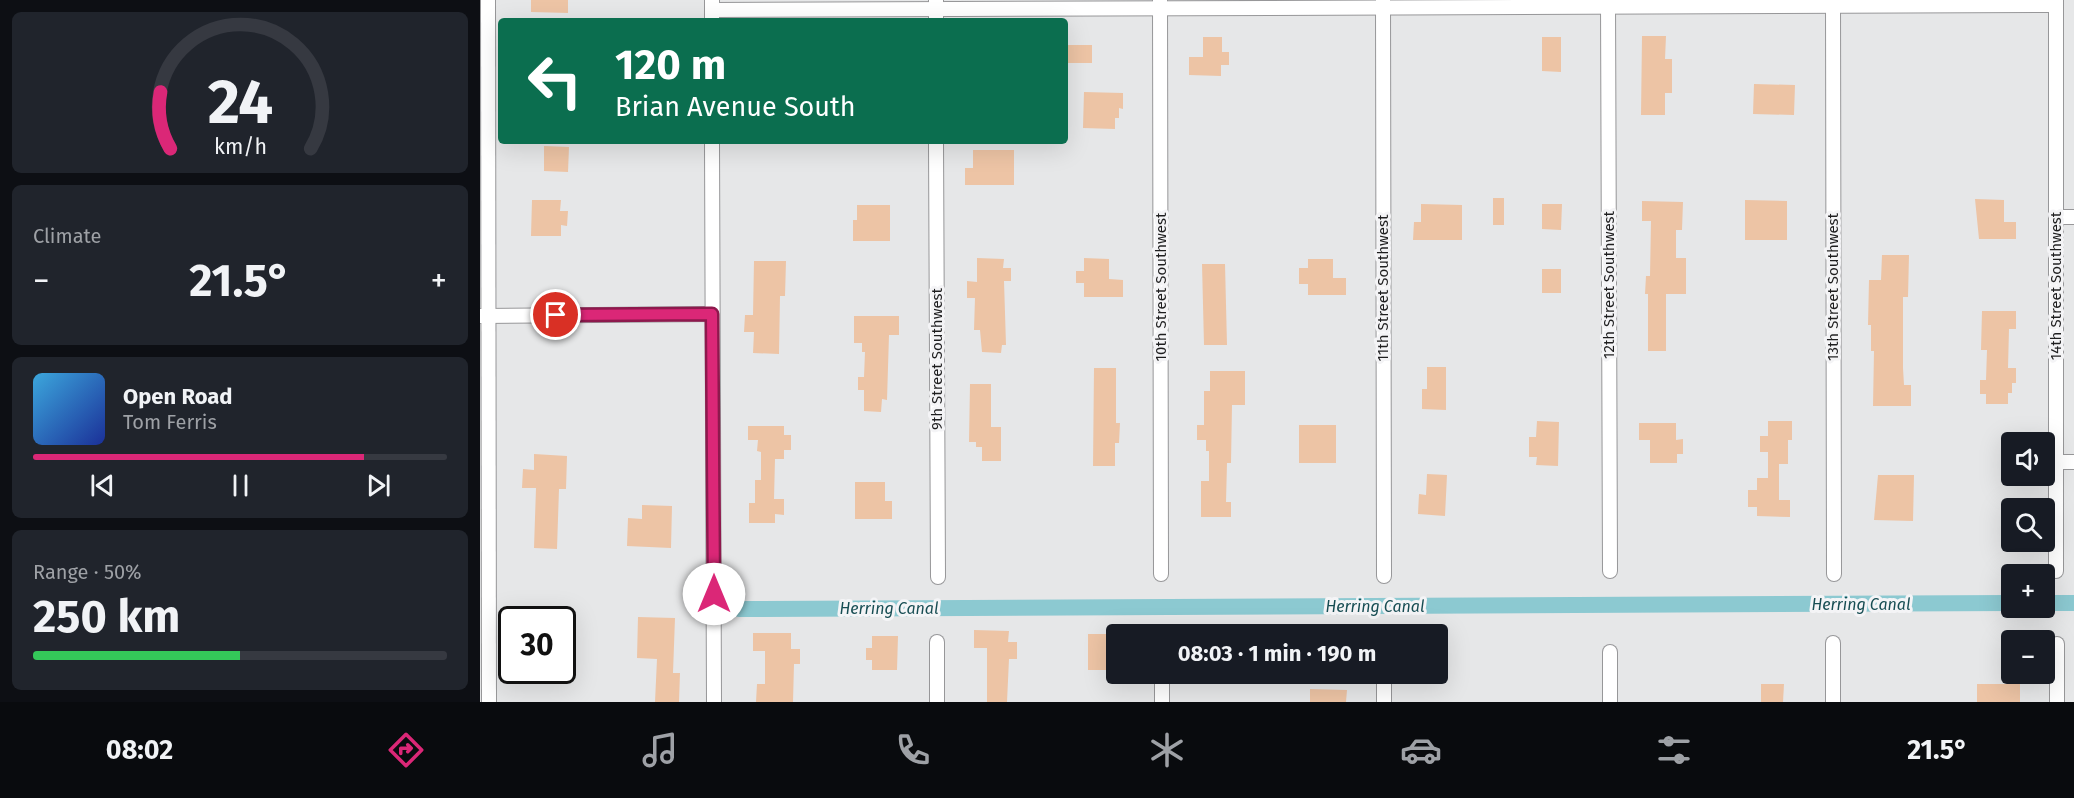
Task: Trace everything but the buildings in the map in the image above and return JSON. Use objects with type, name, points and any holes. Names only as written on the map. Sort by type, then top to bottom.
[{"type":"street","points":[[488,0],[484,316],[489,702]]},
{"type":"street","name":"13th Street Southwest","points":[[1833,3],[1834,574]]},
{"type":"street","points":[[712,10],[936,10],[1160,4],[2056,3]]},
{"type":"street","name":"14th Street Southwest","points":[[2056,3],[2056,571]]},
{"type":"street","name":"10th Street Southwest","points":[[1160,4],[1161,574]]},
{"type":"street","name":"11th Street Southwest","points":[[1383,4],[1384,576]]},
{"type":"street","name":"12th Street Southwest","points":[[1608,4],[1610,571]]},
{"type":"street","points":[[712,144],[714,702]]},
{"type":"street","name":"9th Street Southwest","points":[[936,144],[938,577]]},
{"type":"street","points":[[2056,217],[2074,217]]},
{"type":"street","points":[[484,316],[712,314]]},
{"type":"street","points":[[2057,462],[2074,462]]},
{"type":"street","points":[[937,642],[937,702]]},
{"type":"street","points":[[1833,643],[1833,702]]},
{"type":"street","points":[[2057,644],[2057,702]]},
{"type":"street","points":[[1610,652],[1610,702]]},
{"type":"street","points":[[1162,684],[1162,702]]},
{"type":"street","points":[[1384,684],[1384,702]]},
{"type":"waterway","name":"Herring Canal","points":[[739,609],[2001,603]]},
{"type":"waterway","name":"Herring Canal","points":[[2055,603],[2074,603]]},
{"type":"route","points":[[556,315],[712,314],[714,594]]}]
